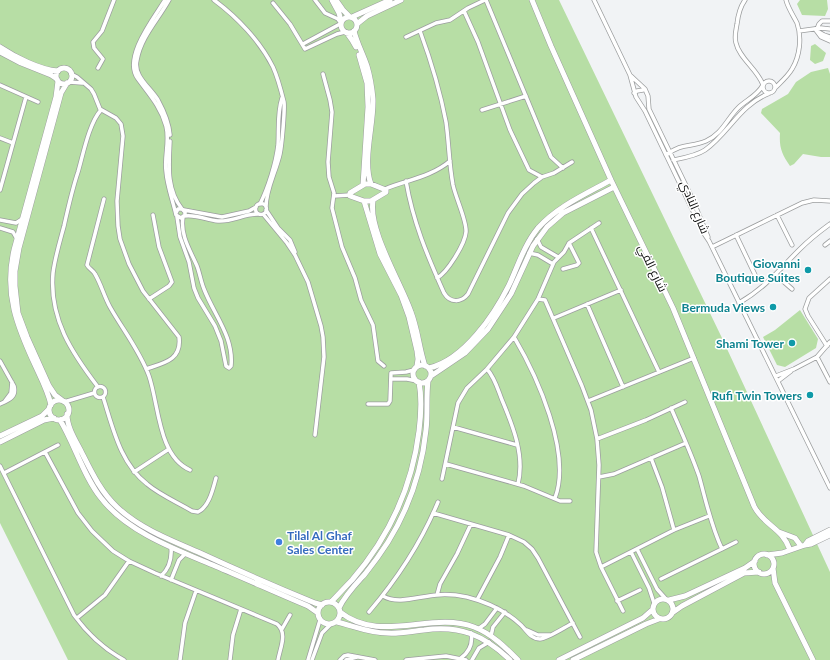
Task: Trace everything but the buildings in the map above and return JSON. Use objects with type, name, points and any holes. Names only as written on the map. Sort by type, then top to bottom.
[{"type":"street","points":[[98,68],[102,59],[94,48],[93,42],[102,31],[114,0]]},
{"type":"street","points":[[165,0],[141,39],[133,66],[136,76],[156,102],[166,124],[168,138],[166,171],[178,229],[190,266],[194,288],[198,298],[215,326],[222,346],[226,366],[229,368],[231,366],[232,358],[228,342],[220,320],[205,291],[198,268],[184,239],[182,229],[184,216],[183,210],[176,200],[170,179],[168,164],[170,134],[167,120],[157,98],[139,76],[136,66],[145,38],[169,0]]},
{"type":"street","points":[[214,0],[236,19],[256,40],[266,54],[275,72],[282,98],[277,153],[269,186],[266,208],[263,214]]},
{"type":"street","points":[[315,0],[325,13],[338,19],[341,23]]},
{"type":"street","points":[[332,0],[340,13],[341,29],[354,43],[365,76],[368,119],[363,184]]},
{"type":"street","points":[[336,0],[343,10],[354,19],[357,24]]},
{"type":"street","points":[[303,44],[341,23],[344,18],[351,17],[390,0]]},
{"type":"street","points":[[371,184],[368,177],[368,165],[373,115],[372,92],[368,71],[354,31],[357,24],[367,16],[401,0]]},
{"type":"street","points":[[406,37],[436,23],[450,20],[485,0],[551,157],[563,168]]},
{"type":"street","name":"شارع الفي","points":[[532,0],[614,187],[673,308],[756,511],[763,520],[778,531]]},
{"type":"street","name":"شارع النادي","points":[[594,0],[630,75],[634,93],[643,107],[709,242]]},
{"type":"street","points":[[746,0],[742,5],[739,14],[736,43],[750,66],[758,74],[771,81],[775,88]]},
{"type":"street","points":[[670,161],[704,150],[722,134],[744,108],[762,96],[773,91],[792,69],[797,59],[799,31],[786,0]]},
{"type":"street","points":[[273,3],[290,24],[306,49],[337,34],[354,31]]},
{"type":"street","points":[[464,11],[478,42],[510,130],[529,170],[542,177]]},
{"type":"street","points":[[816,29],[822,21],[830,21]]},
{"type":"street","points":[[816,29],[821,34],[830,37]]},
{"type":"street","points":[[816,29],[821,38],[830,41]]},
{"type":"street","points":[[799,31],[830,29]]},
{"type":"street","points":[[420,31],[432,63],[440,94],[448,136],[454,189],[465,221],[466,232],[463,242],[446,270],[437,278]]},
{"type":"street","points":[[0,47],[13,55],[43,68],[58,71],[66,69],[93,92],[101,110],[119,121],[123,136],[117,201],[118,226],[123,247],[131,269],[143,291],[179,337],[176,354],[171,360],[146,369]]},
{"type":"street","points":[[0,52],[21,63],[51,75],[61,83],[83,83]]},
{"type":"street","points":[[58,71],[56,75],[56,97],[17,240],[13,256],[11,276],[13,305],[19,330],[48,394],[50,415],[60,420],[91,483],[101,499],[112,511],[125,521],[138,530],[171,547],[308,606],[318,614],[320,620],[324,624],[330,625]]},
{"type":"street","points":[[71,74],[61,93],[23,233],[15,278],[17,306],[27,337],[49,386],[55,395],[68,408],[68,423],[98,483],[113,503],[132,519],[158,534],[238,570],[322,605],[331,602],[363,566],[391,525],[403,497],[415,458],[418,437],[420,412],[418,382],[413,376],[416,368],[417,351],[401,296],[377,245],[364,201]]},
{"type":"street","points":[[323,74],[332,112],[328,168],[334,196],[332,208],[340,242],[354,278],[360,300],[373,324],[378,361],[384,366]]},
{"type":"street","points":[[758,74],[764,91],[770,93]]},
{"type":"street","name":"شارع النادي","points":[[630,75],[645,89],[648,96],[649,110],[703,222],[709,242]]},
{"type":"street","points":[[666,155],[679,146],[703,142],[714,136],[725,126],[738,108],[754,96],[765,82],[786,77]]},
{"type":"street","points":[[635,80],[643,90],[649,110]]},
{"type":"street","points":[[0,85],[38,102]]},
{"type":"street","points":[[634,93],[639,90],[643,90]]},
{"type":"street","points":[[482,110],[526,96]]},
{"type":"street","points":[[0,190],[26,97]]},
{"type":"street","points":[[101,110],[93,122],[76,178],[55,259],[53,280],[57,313],[65,337],[76,358],[98,387],[104,389],[105,394],[103,397],[121,451],[134,472],[152,488],[196,512],[200,511],[204,507],[213,489],[216,478]]},
{"type":"street","points":[[0,138],[13,143]]},
{"type":"street","points":[[350,195],[363,184],[371,184],[385,189],[433,172],[450,161]]},
{"type":"street","points":[[406,181],[418,231],[437,278],[447,298],[457,301],[464,298],[468,294],[511,208],[527,188],[542,177],[552,174],[572,162]]},
{"type":"street","points":[[368,404],[389,404],[391,373],[406,372],[416,368],[440,364],[468,343],[484,325],[497,306],[509,286],[528,244],[542,224],[555,212],[569,203],[612,180]]},
{"type":"street","points":[[258,214],[256,210],[269,186]]},
{"type":"street","points":[[337,622],[345,596],[372,565],[384,548],[397,526],[408,502],[418,472],[424,442],[428,381],[431,376],[466,353],[488,329],[511,294],[529,253],[537,239],[547,227],[563,213],[614,187]]},
{"type":"street","points":[[334,196],[350,195],[364,201],[373,201],[386,192],[385,189]]},
{"type":"street","points":[[104,199],[88,265],[95,274],[110,306],[140,356],[146,369],[158,410],[159,425],[169,449],[179,464],[190,470]]},
{"type":"street","points":[[373,201],[373,211],[380,240],[411,310],[427,366],[431,371],[431,376]]},
{"type":"street","points":[[712,247],[808,201],[830,201]]},
{"type":"street","points":[[176,215],[178,209],[222,217],[249,211],[263,204],[284,236],[295,255],[311,292],[320,320],[323,337],[323,367],[316,435]]},
{"type":"street","points":[[176,215],[181,218],[184,216],[197,216],[215,221],[222,221],[263,214],[284,236]]},
{"type":"street","points":[[149,299],[169,286],[172,282],[158,247],[153,215]]},
{"type":"street","points":[[777,215],[792,244]]},
{"type":"street","points":[[0,220],[16,223],[23,219]]},
{"type":"street","points":[[442,479],[457,406],[462,395],[467,388],[488,370],[514,337],[538,299],[553,264],[564,252],[569,243],[599,223]]},
{"type":"street","points":[[740,303],[761,290],[805,244],[830,224]]},
{"type":"street","points":[[0,228],[13,232],[17,240]]},
{"type":"street","points":[[591,228],[659,372]]},
{"type":"street","points":[[736,235],[757,279]]},
{"type":"street","points":[[537,239],[541,247],[558,257]]},
{"type":"street","points":[[709,242],[830,488]]},
{"type":"street","points":[[825,245],[830,242]]},
{"type":"street","points":[[563,269],[579,263],[569,243]]},
{"type":"street","points":[[529,253],[538,255],[553,264]]},
{"type":"street","points":[[776,275],[792,290]]},
{"type":"street","points":[[777,378],[817,356],[828,344],[808,316],[806,308],[809,298],[830,279]]},
{"type":"street","points":[[554,318],[621,290]]},
{"type":"street","points":[[538,299],[545,300],[554,318],[588,401],[597,439],[599,477],[596,546],[601,567],[623,611]]},
{"type":"street","points":[[587,304],[623,387]]},
{"type":"street","points":[[514,337],[546,404],[553,424],[558,460],[558,490],[554,498]]},
{"type":"street","points":[[817,356],[830,382]]},
{"type":"street","points":[[588,401],[694,358]]},
{"type":"street","points":[[0,361],[12,382],[11,393],[5,401],[0,404]]},
{"type":"street","points":[[488,370],[510,417],[521,465],[518,484]]},
{"type":"street","points":[[391,379],[407,379],[424,383],[428,381]]},
{"type":"street","points":[[0,436],[42,416],[56,401],[63,402],[94,393],[95,389],[98,387]]},
{"type":"street","points":[[94,393],[98,398],[103,397]]},
{"type":"street","points":[[597,439],[646,420],[685,402]]},
{"type":"street","points":[[671,408],[698,475],[709,516],[722,550]]},
{"type":"street","points":[[60,420],[67,414]]},
{"type":"street","points":[[0,442],[44,420],[54,418]]},
{"type":"street","points":[[453,427],[517,445]]},
{"type":"street","points":[[599,477],[614,474],[686,443]]},
{"type":"street","points":[[4,473],[58,445]]},
{"type":"street","points":[[134,472],[169,449]]},
{"type":"street","points":[[46,452],[72,504],[83,521],[106,545],[129,561],[161,576],[277,624],[282,629],[283,636],[278,660]]},
{"type":"street","points":[[651,458],[664,494],[674,530]]},
{"type":"street","points":[[446,464],[518,484],[560,501],[570,501]]},
{"type":"street","points":[[0,466],[76,618],[107,649],[123,660]]},
{"type":"street","points":[[369,612],[383,596],[411,556],[438,502]]},
{"type":"street","points":[[433,513],[509,535],[524,542],[535,553],[580,637]]},
{"type":"street","points":[[601,567],[674,530],[709,516]]},
{"type":"street","points":[[437,595],[440,584],[457,554],[471,524]]},
{"type":"street","points":[[803,546],[808,541],[830,530]]},
{"type":"street","points":[[778,531],[794,538],[803,546]]},
{"type":"street","points":[[778,531],[784,536],[790,550]]},
{"type":"street","points":[[477,600],[492,573],[509,535]]},
{"type":"street","points":[[654,603],[661,598],[678,599],[685,596],[745,568],[761,555],[782,553],[811,544],[830,535]]},
{"type":"street","points":[[661,579],[736,542]]},
{"type":"street","points":[[161,576],[169,564],[171,558],[171,547]]},
{"type":"street","points":[[637,549],[657,589],[673,606],[672,613]]},
{"type":"street","points":[[559,660],[643,618],[652,610],[654,603],[650,588],[631,552]]},
{"type":"street","points":[[171,580],[175,567],[181,557],[186,553]]},
{"type":"street","points":[[573,660],[646,624],[659,619],[667,618],[682,606],[744,574],[751,572],[768,573],[782,553]]},
{"type":"street","points":[[768,555],[774,566],[775,583],[813,660]]},
{"type":"street","points":[[76,618],[105,595],[129,561]]},
{"type":"street","points":[[755,561],[755,566],[761,573],[775,583]]},
{"type":"street","points":[[169,564],[175,567]]},
{"type":"street","points":[[618,601],[640,590]]},
{"type":"street","points":[[180,660],[185,623],[196,591]]},
{"type":"street","points":[[383,596],[396,600],[437,595],[460,596],[477,600],[505,612],[536,639],[544,639],[573,623]]},
{"type":"street","points":[[331,602],[352,620],[372,626],[394,627],[444,622],[457,623],[478,629],[500,642],[518,660]]},
{"type":"street","points":[[318,614],[322,605]]},
{"type":"street","points":[[478,629],[485,624],[497,608]]},
{"type":"street","points":[[230,660],[234,635],[241,609]]},
{"type":"street","points":[[652,610],[659,619]]},
{"type":"street","points":[[491,636],[495,625],[505,612]]},
{"type":"street","points":[[282,629],[290,615]]},
{"type":"street","points":[[308,660],[310,649],[320,620]]},
{"type":"street","points":[[488,620],[495,625]]},
{"type":"street","points":[[312,660],[322,633],[330,625],[337,622],[364,630],[385,633],[400,633],[438,628],[454,629],[471,633],[489,642],[510,660]]},
{"type":"street","points":[[461,658],[467,653],[471,644],[471,633]]},
{"type":"street","points":[[467,653],[473,658],[479,648],[489,642]]},
{"type":"street","points":[[471,644],[479,648]]},
{"type":"street","points":[[340,660],[348,654],[375,660]]},
{"type":"street","points":[[406,660],[440,656],[461,658],[466,660]]},
{"type":"street","points":[[346,660],[358,657]]},
{"type":"green space","points":[[0,0],[559,0],[722,338],[830,572],[830,660],[68,660],[0,523]]},
{"type":"green space","points":[[800,0],[827,0],[828,9],[825,16],[802,15],[797,4]]},
{"type":"green space","points":[[815,44],[826,53],[823,61],[815,64],[810,60],[811,46]]},
{"type":"green space","points":[[828,68],[830,74],[830,157],[803,154],[794,164],[790,166],[782,151],[780,133],[761,113],[762,109],[788,94],[796,82],[811,72]]},
{"type":"green space","points":[[800,310],[818,339],[816,348],[785,367],[777,365],[763,337],[775,330]]},
{"type":"place","name":"Giovanni Boutique Suites","points":[[808,270]]},
{"type":"place","name":"Bermuda Views","points":[[773,307]]},
{"type":"place","name":"Shami Tower","points":[[792,343]]},
{"type":"place","name":"Rufi Twin Towers","points":[[810,395]]},
{"type":"place","name":"Tilal Al Ghaf Sales Center","points":[[279,542]]}]
